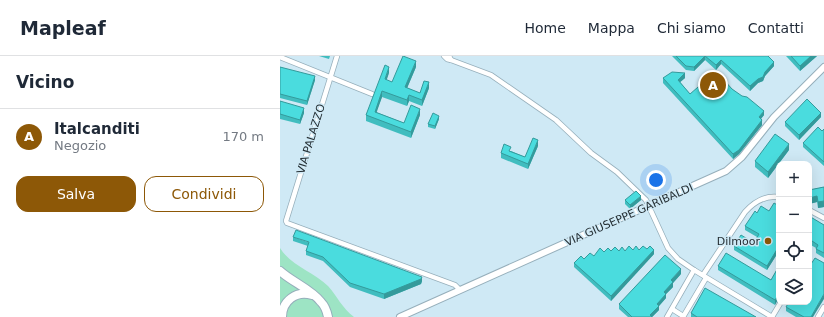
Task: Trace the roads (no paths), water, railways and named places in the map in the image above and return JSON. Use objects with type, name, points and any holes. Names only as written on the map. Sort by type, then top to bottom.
[{"type":"highway","points":[[280,271],[315,296],[322,303],[328,316]]},
{"type":"highway","points":[[282,317],[282,309],[286,302],[293,296],[307,294],[315,296]]},
{"type":"street","name":"VIA PALAZZO","points":[[337,56],[286,221],[287,223],[455,285],[460,290]]},
{"type":"street","points":[[444,56],[446,59],[450,58],[491,76],[556,120],[587,150],[617,172],[646,200],[668,248],[678,259],[772,317],[779,305]]},
{"type":"street","points":[[280,57],[372,94]]},
{"type":"street","name":"VIA GIUSEPPE GARIBALDI","points":[[400,317],[716,177],[742,158],[774,117],[824,67]]},
{"type":"street","points":[[672,309],[683,317],[705,276],[744,212],[751,205],[762,199],[776,197]]},
{"type":"street","points":[[812,212],[824,218]]},
{"type":"street","points":[[667,317],[694,270]]},
{"type":"street","points":[[818,317],[824,307]]},
{"type":"place","name":"Italcanditi","points":[[713,85]]},
{"type":"place","name":"Dilmoor","points":[[768,241]]}]
